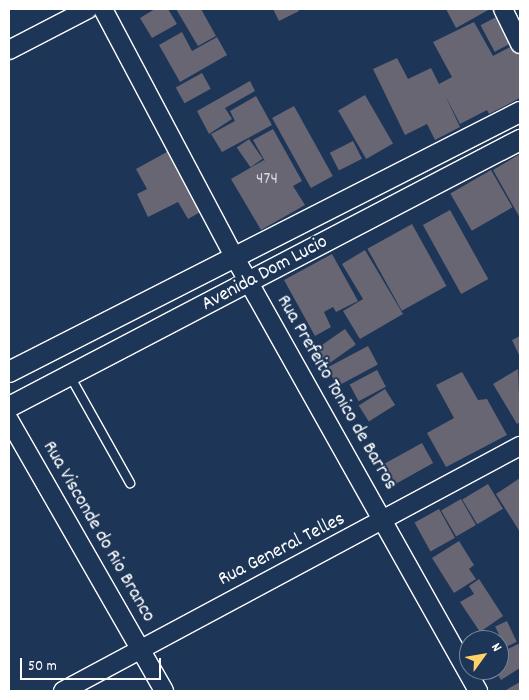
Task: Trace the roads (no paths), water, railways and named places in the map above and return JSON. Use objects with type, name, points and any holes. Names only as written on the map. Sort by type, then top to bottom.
[{"type":"main road","name":"Avenida Dom Lucio","points":[[9,372],[520,112]]},
{"type":"main road","name":"Avenida Dom Lucio","points":[[9,407],[520,140]]},
{"type":"street","points":[[9,50],[88,9]]},
{"type":"street","name":"Rua Prefeito Tonico de Barros","points":[[103,9],[234,256],[384,520],[478,691]]},
{"type":"street","points":[[503,9],[520,44]]},
{"type":"street","name":"Rua Visconde do Rio Branco","points":[[9,420],[164,691]]},
{"type":"street","name":"Rua General Telles","points":[[63,691],[140,647],[384,520],[520,446]]},
{"type":"lane","points":[[70,376],[130,483]]}]
